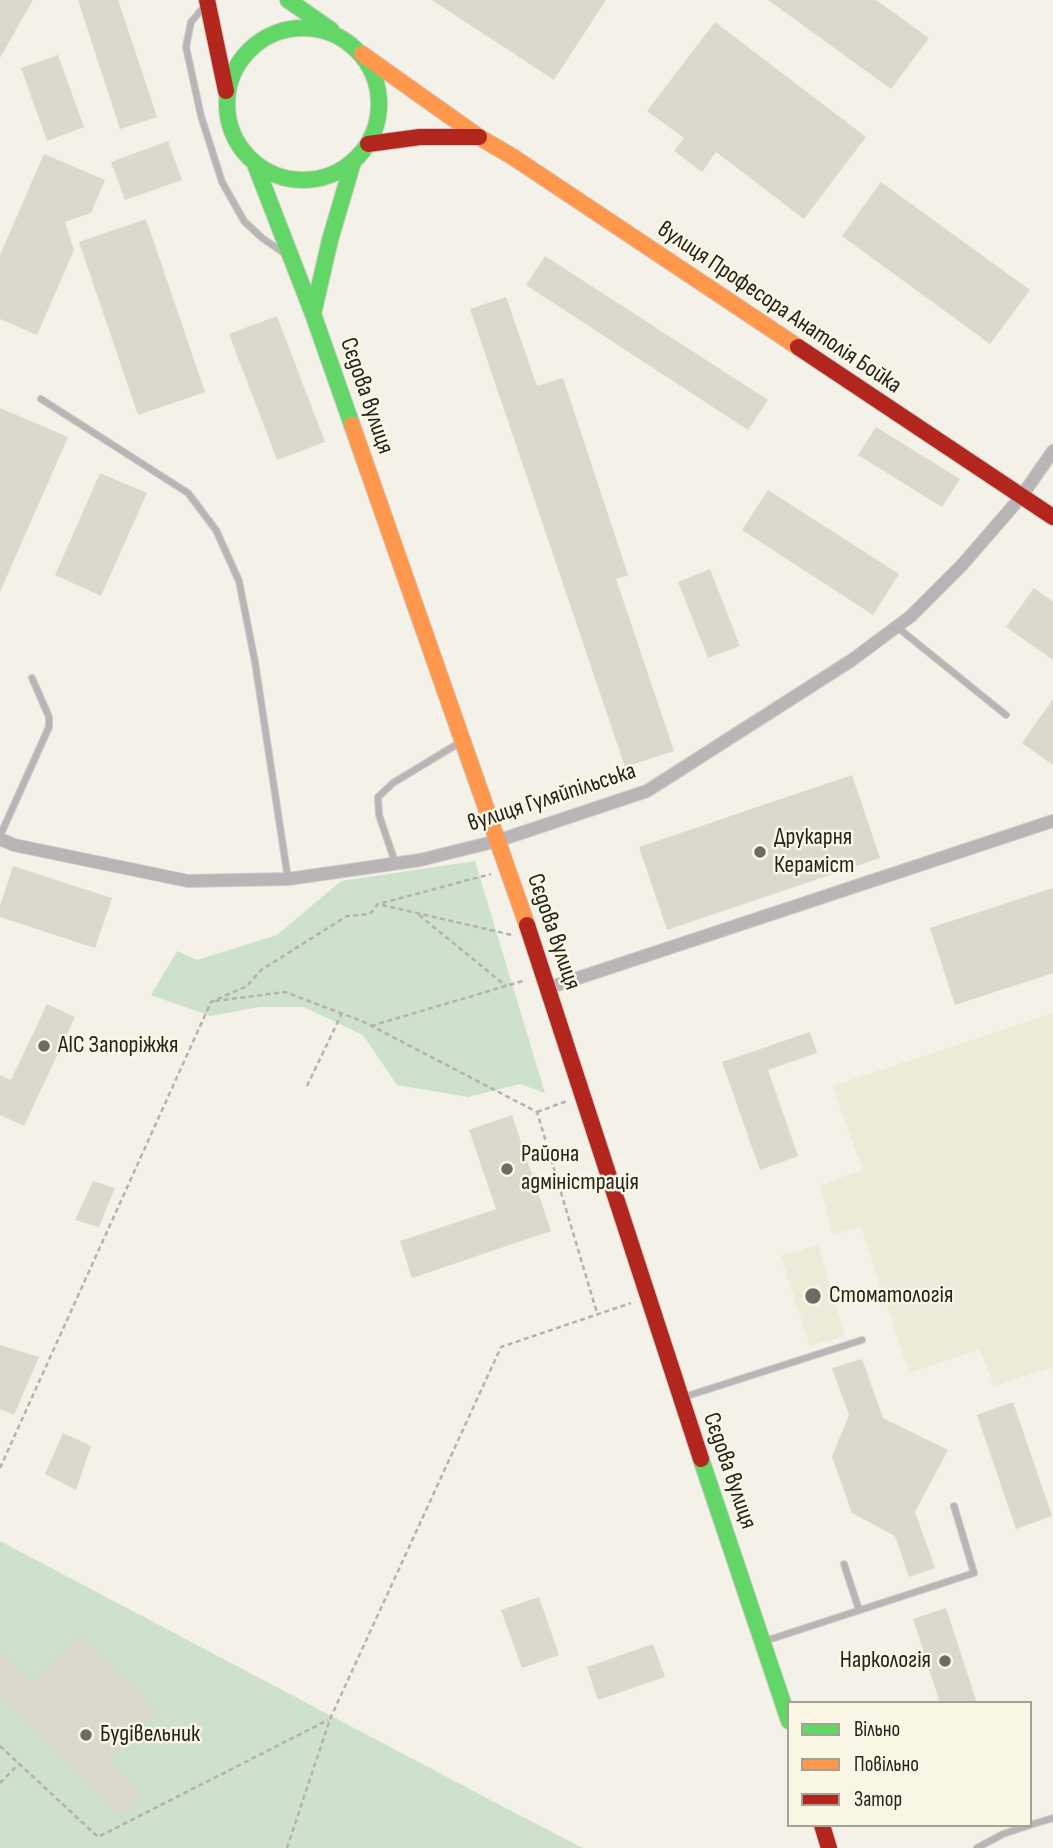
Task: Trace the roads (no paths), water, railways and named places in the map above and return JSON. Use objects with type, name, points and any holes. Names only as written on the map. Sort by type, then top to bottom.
[{"type":"street","points":[[210,1],[227,94],[228,120],[238,144],[256,164],[278,177],[304,180],[330,176],[353,162],[368,144],[378,122],[380,98],[374,75],[362,54],[288,0]]},
{"type":"street","points":[[227,94],[235,69],[250,48],[272,34],[298,27],[322,29],[344,39]]},
{"type":"street","name":"вулиця Професора Анатолія Бойка","points":[[362,54],[479,137],[1053,517]]},
{"type":"street","points":[[368,144],[419,137],[479,137]]},
{"type":"street","points":[[313,314],[330,240],[353,162]]},
{"type":"street","name":"Сєдова вулиця","points":[[256,164],[313,314],[532,939],[680,1398],[787,1715]]},
{"type":"street","name":"вулиця Гуляйпільська","points":[[0,837],[15,845],[188,881],[288,878],[420,860],[497,841],[647,791],[852,660],[911,616],[962,565],[1021,496],[1053,452]]},
{"type":"street","points":[[546,981],[1053,821]]},
{"type":"street","points":[[823,1827],[829,1848]]},
{"type":"lane","points":[[210,1],[191,22],[186,47],[201,116],[222,181],[244,221],[262,238],[292,258]]},
{"type":"lane","points":[[41,399],[188,492],[216,530],[242,595],[288,878]]},
{"type":"lane","points":[[897,627],[1006,715]]},
{"type":"lane","points":[[0,837],[49,727],[49,717],[32,678]]},
{"type":"lane","points":[[395,862],[379,815],[378,797],[393,783],[462,741]]},
{"type":"lane","points":[[680,1398],[862,1340]]},
{"type":"lane","points":[[764,1642],[974,1573],[954,1506]]},
{"type":"lane","points":[[844,1564],[859,1610]]},
{"type":"lane","points":[[1032,1824],[1053,1818]]},
{"type":"lane","points":[[977,1848],[1003,1834],[1024,1827]]},
{"type":"place","name":"Друкарня Кераміст","points":[[760,852]]},
{"type":"place","name":"АІС Запоріжжя","points":[[44,1046]]},
{"type":"place","name":"Района адміністрація","points":[[507,1169]]},
{"type":"place","name":"Стоматологія","points":[[813,1296]]},
{"type":"place","name":"Наркологія","points":[[945,1661]]},
{"type":"place","name":"Будівельник","points":[[86,1735]]}]
